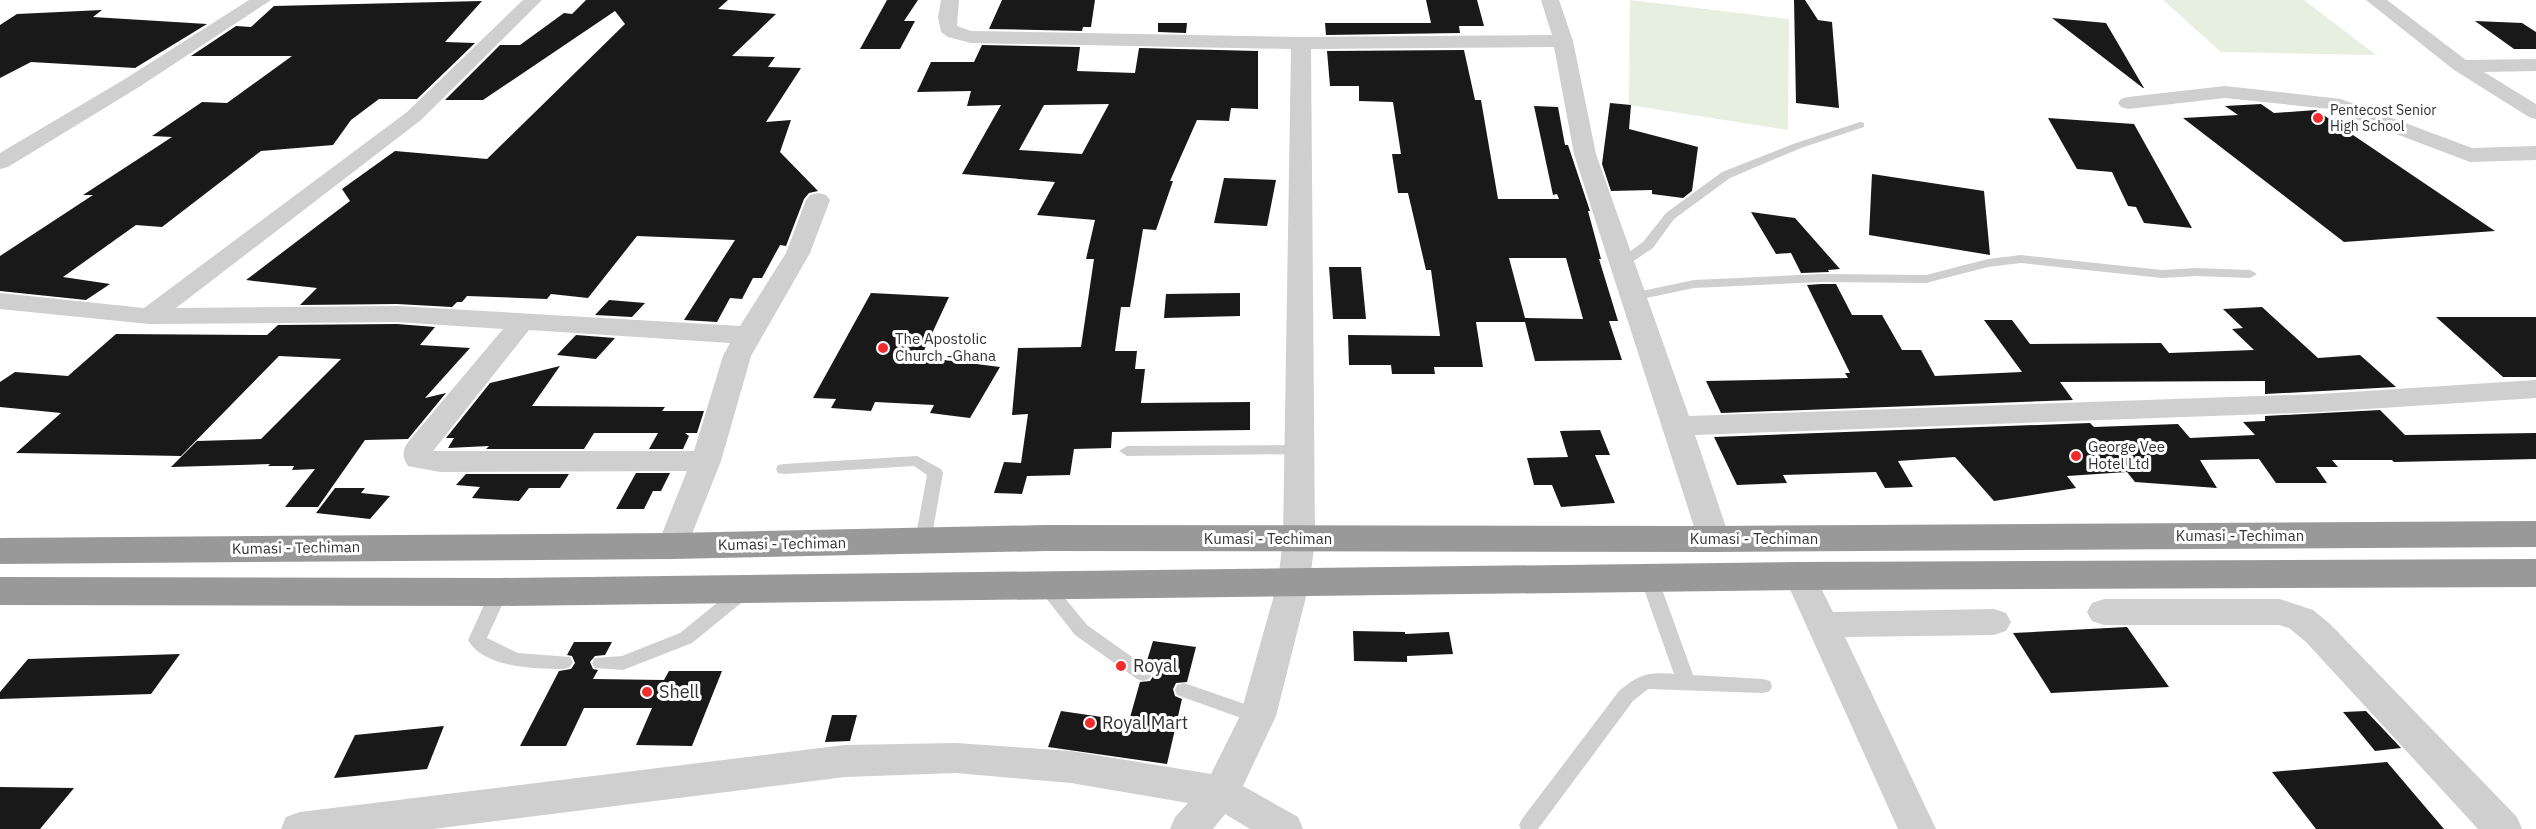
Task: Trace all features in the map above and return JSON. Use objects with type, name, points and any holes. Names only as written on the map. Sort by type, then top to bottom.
[{"type":"highway","name":"Kumasi - Techiman","points":[[0,551],[673,546],[1046,538],[1714,539],[2536,534]]},
{"type":"highway","points":[[0,591],[500,592],[1800,576],[2536,573]]},
{"type":"street","points":[[0,162],[132,83],[262,0]]},
{"type":"street","points":[[149,316],[414,116],[533,0]]},
{"type":"street","points":[[950,0],[948,28],[971,38],[1301,43],[1563,41]]},
{"type":"street","points":[[1550,0],[1563,41],[1585,154],[1714,539]]},
{"type":"street","points":[[2375,0],[2461,66],[2536,113]]},
{"type":"street","points":[[1188,829],[1221,792],[1258,716],[1294,581],[1299,539],[1301,43]]},
{"type":"street","points":[[2461,66],[2536,65]]},
{"type":"street","points":[[2128,103],[2225,92],[2334,104],[2470,155],[2536,153]]},
{"type":"street","points":[[673,546],[706,461],[737,356],[798,253],[818,200]]},
{"type":"street","points":[[0,301],[149,316],[398,314],[724,335],[748,334]]},
{"type":"street","points":[[522,322],[418,449],[418,459],[440,462],[706,461]]},
{"type":"street","points":[[1678,426],[2320,403],[2536,389]]},
{"type":"street","points":[[1800,576],[1917,829]]},
{"type":"street","points":[[2104,612],[2280,612],[2301,619],[2318,633],[2503,829]]},
{"type":"street","points":[[1821,625],[1994,622]]},
{"type":"street","points":[[300,829],[845,761],[956,758],[1071,767],[1221,792],[1284,829]]},
{"type":"lane","points":[[1621,263],[1648,244],[1670,216],[1726,174],[1797,146],[1860,125]]},
{"type":"lane","points":[[1632,297],[1710,283],[1821,278],[1926,279],[1988,263],[2021,259],[2162,274],[2196,272],[2250,274]]},
{"type":"lane","points":[[1127,451],[1298,450]]},
{"type":"lane","points":[[784,469],[917,461],[935,473],[924,541]]},
{"type":"lane","points":[[1649,578],[1687,683]]},
{"type":"lane","points":[[1043,584],[1080,630],[1143,674]]},
{"type":"lane","points":[[601,663],[623,663],[686,638],[748,588]]},
{"type":"lane","points":[[500,592],[477,640],[500,656],[521,662],[564,662]]},
{"type":"lane","points":[[1529,825],[1626,696],[1643,682],[1658,680],[1763,686]]},
{"type":"lane","points":[[1184,690],[1258,716]]},
{"type":"green space","points":[[1630,0],[1789,19],[1788,130],[1629,105]]},
{"type":"green space","points":[[2163,0],[2304,0],[2376,55],[2221,52]]},
{"type":"building","points":[[586,0],[728,0],[718,9],[776,14],[732,56],[775,57],[768,67],[801,68],[766,122],[791,120],[780,152],[818,191],[809,193],[804,199],[786,246],[780,245],[762,278],[753,278],[742,299],[730,298],[717,322],[684,320],[735,240],[637,236],[588,298],[551,294],[547,299],[467,296],[462,302],[457,302],[452,307],[397,304],[300,305],[317,288],[246,280],[350,201],[342,189],[395,151],[487,159],[625,24],[615,11],[483,100],[445,100],[500,45],[520,45],[564,13],[572,14]]},
{"type":"building","points":[[887,0],[918,0],[904,21],[915,21],[900,49],[860,49]]},
{"type":"building","points":[[1002,0],[1095,0],[1091,27],[1083,27],[1082,31],[989,29]]},
{"type":"building","points":[[1426,0],[1477,0],[1484,26],[1459,26],[1460,33],[1326,35],[1325,23],[1431,23]]},
{"type":"building","points":[[1794,0],[1805,0],[1818,20],[1832,22],[1839,108],[1796,103]]},
{"type":"building","points":[[482,1],[445,42],[475,43],[417,99],[379,99],[351,120],[333,145],[261,151],[162,227],[136,225],[63,277],[110,284],[86,300],[0,291],[0,256],[93,195],[83,195],[172,137],[152,136],[202,102],[227,103],[292,56],[191,56],[236,26],[251,27],[274,6]]},
{"type":"building","points":[[102,10],[93,17],[207,24],[135,68],[31,62],[0,78],[0,25],[17,14]]},
{"type":"building","points":[[2052,18],[2106,23],[2144,88],[2143,88]]},
{"type":"building","points":[[2475,21],[2522,23],[2536,32],[2536,49],[2514,49]]},
{"type":"building","points":[[1158,23],[1187,23],[1186,33],[1158,32]]},
{"type":"building","points":[[982,45],[1080,47],[1077,71],[1135,73],[1139,48],[1258,51],[1258,109],[1231,108],[1229,121],[1197,120],[1170,181],[1173,181],[1156,230],[1143,229],[1130,307],[1121,307],[1115,351],[1137,351],[1135,369],[1145,369],[1141,403],[1250,402],[1250,430],[1112,432],[1111,448],[1074,449],[1070,475],[1027,476],[1022,494],[994,493],[1004,462],[1021,463],[1028,414],[1012,415],[1018,348],[1081,347],[1094,259],[1086,259],[1095,220],[1037,215],[1055,182],[962,174],[1001,105],[967,106],[971,91],[917,92],[931,62],[974,62]],"holes":[[[1109,104],[1082,154],[1019,150],[1044,105]]]},
{"type":"building","points":[[1464,50],[1475,100],[1481,100],[1498,199],[1559,199],[1557,194],[1553,195],[1534,106],[1558,107],[1565,145],[1568,145],[1590,211],[1588,211],[1601,259],[1599,259],[1618,321],[1609,321],[1622,360],[1535,361],[1525,322],[1476,322],[1483,367],[1434,367],[1435,374],[1392,374],[1391,365],[1349,365],[1348,335],[1440,336],[1431,270],[1426,270],[1408,193],[1398,193],[1392,154],[1401,154],[1393,102],[1359,101],[1359,86],[1330,86],[1327,51]],"holes":[[[1509,258],[1566,258],[1583,319],[1525,318]]]},
{"type":"building","points":[[1610,103],[1631,105],[1629,129],[1698,147],[1692,191],[1683,198],[1652,194],[1652,190],[1611,191],[1602,164]]},
{"type":"building","points":[[2261,104],[2274,113],[2316,110],[2495,231],[2344,242],[2183,118],[2238,115],[2225,106]]},
{"type":"building","points":[[2048,118],[2134,124],[2192,228],[2144,223],[2136,207],[2128,206],[2112,172],[2077,169]]},
{"type":"building","points":[[1872,174],[1984,191],[1990,255],[1869,235]]},
{"type":"building","points":[[1224,178],[1276,180],[1267,226],[1214,223]]},
{"type":"building","points":[[1751,212],[1795,218],[1840,269],[1828,270],[1829,272],[1801,273],[1791,253],[1776,254]]},
{"type":"building","points":[[1329,267],[1361,267],[1366,319],[1333,319]]},
{"type":"building","points":[[1836,284],[1852,315],[1882,315],[1902,350],[1921,350],[1935,376],[2022,372],[1984,320],[2012,320],[2030,344],[2161,343],[2169,353],[2254,350],[2232,329],[2243,328],[2223,309],[2262,307],[2318,358],[2360,355],[2396,387],[2265,394],[2265,381],[2060,382],[2073,400],[1721,413],[1706,381],[1848,378],[1845,373],[1850,373],[1807,285]]},
{"type":"building","name":"The Apostolic Church -Ghana","points":[[871,293],[949,297],[921,357],[1000,367],[970,418],[930,413],[934,405],[875,402],[871,411],[831,408],[836,399],[813,398]]},
{"type":"building","points":[[1240,293],[1240,316],[1164,318],[1166,294]]},
{"type":"building","points":[[609,300],[645,303],[632,317],[595,315]]},
{"type":"building","points":[[2436,317],[2536,317],[2536,377],[2503,377]]},
{"type":"building","points":[[397,324],[435,327],[420,345],[470,348],[425,398],[446,393],[408,439],[365,440],[318,507],[285,507],[315,469],[292,470],[294,466],[268,466],[270,464],[171,467],[197,441],[261,439],[341,359],[279,356],[181,456],[16,453],[61,413],[0,407],[0,382],[15,372],[68,376],[116,334],[267,335],[278,325]]},
{"type":"building","points":[[576,335],[615,338],[596,359],[557,355]]},
{"type":"building","points":[[560,366],[532,406],[665,407],[662,411],[704,411],[697,433],[685,433],[689,436],[683,449],[649,449],[658,433],[594,433],[584,449],[486,449],[489,446],[448,448],[454,438],[446,438],[490,383]]},
{"type":"building","points":[[2380,410],[2405,435],[2536,433],[2536,459],[2394,462],[2392,460],[2332,460],[2338,467],[2316,467],[2327,483],[2276,483],[2259,459],[2200,460],[2217,488],[2135,482],[2127,472],[2067,476],[2076,488],[1994,501],[1955,457],[1898,461],[1913,487],[1885,488],[1876,472],[1783,475],[1787,483],[1737,485],[1714,437],[2090,423],[2094,427],[2178,424],[2190,438],[2255,435],[2243,422],[2265,421],[2265,416]]},
{"type":"building","points":[[1600,430],[1610,455],[1595,455],[1615,503],[1561,507],[1552,485],[1534,485],[1527,458],[1568,457],[1560,431]]},
{"type":"building","points":[[636,473],[670,473],[661,491],[653,491],[644,509],[616,509]]},
{"type":"building","points":[[466,474],[569,474],[560,488],[529,488],[519,501],[472,498],[480,487],[456,485]]},
{"type":"building","points":[[335,488],[365,488],[361,493],[390,496],[370,519],[316,513]]},
{"type":"building","points":[[2127,627],[2169,687],[2051,693],[2013,633]]},
{"type":"building","points":[[1353,631],[1405,632],[1405,634],[1449,632],[1453,654],[1407,656],[1407,662],[1354,661]]},
{"type":"building","points":[[1153,641],[1196,647],[1187,682],[1176,683],[1173,689],[1175,696],[1182,699],[1167,764],[1048,747],[1061,711],[1129,721],[1140,682],[1150,681],[1154,675],[1146,664]]},
{"type":"building","points":[[574,642],[612,642],[605,655],[595,656],[590,662],[593,669],[598,670],[593,679],[664,680],[669,671],[722,671],[692,746],[636,745],[652,708],[584,708],[566,746],[520,746],[559,671],[571,669],[575,663],[572,656],[567,655]]},
{"type":"building","points":[[180,654],[151,694],[0,699],[0,692],[28,659]]},
{"type":"building","points":[[2366,711],[2401,748],[2375,751],[2343,712]]},
{"type":"building","points":[[832,715],[857,715],[850,741],[825,742]]},
{"type":"building","points":[[444,726],[427,769],[334,778],[355,735]]},
{"type":"building","points":[[2387,762],[2444,829],[2316,829],[2272,772]]},
{"type":"building","points":[[0,787],[74,788],[40,829],[0,829]]},
{"type":"place","name":"Pentecost Senior High School","points":[[2318,118]]},
{"type":"place","name":"The Apostolic Church -Ghana","points":[[883,348]]},
{"type":"place","name":"George Vee Hotel Ltd","points":[[2076,456]]},
{"type":"place","name":"Royal","points":[[1121,666]]},
{"type":"place","name":"Shell","points":[[647,692]]},
{"type":"place","name":"Royal Mart","points":[[1090,723]]}]
